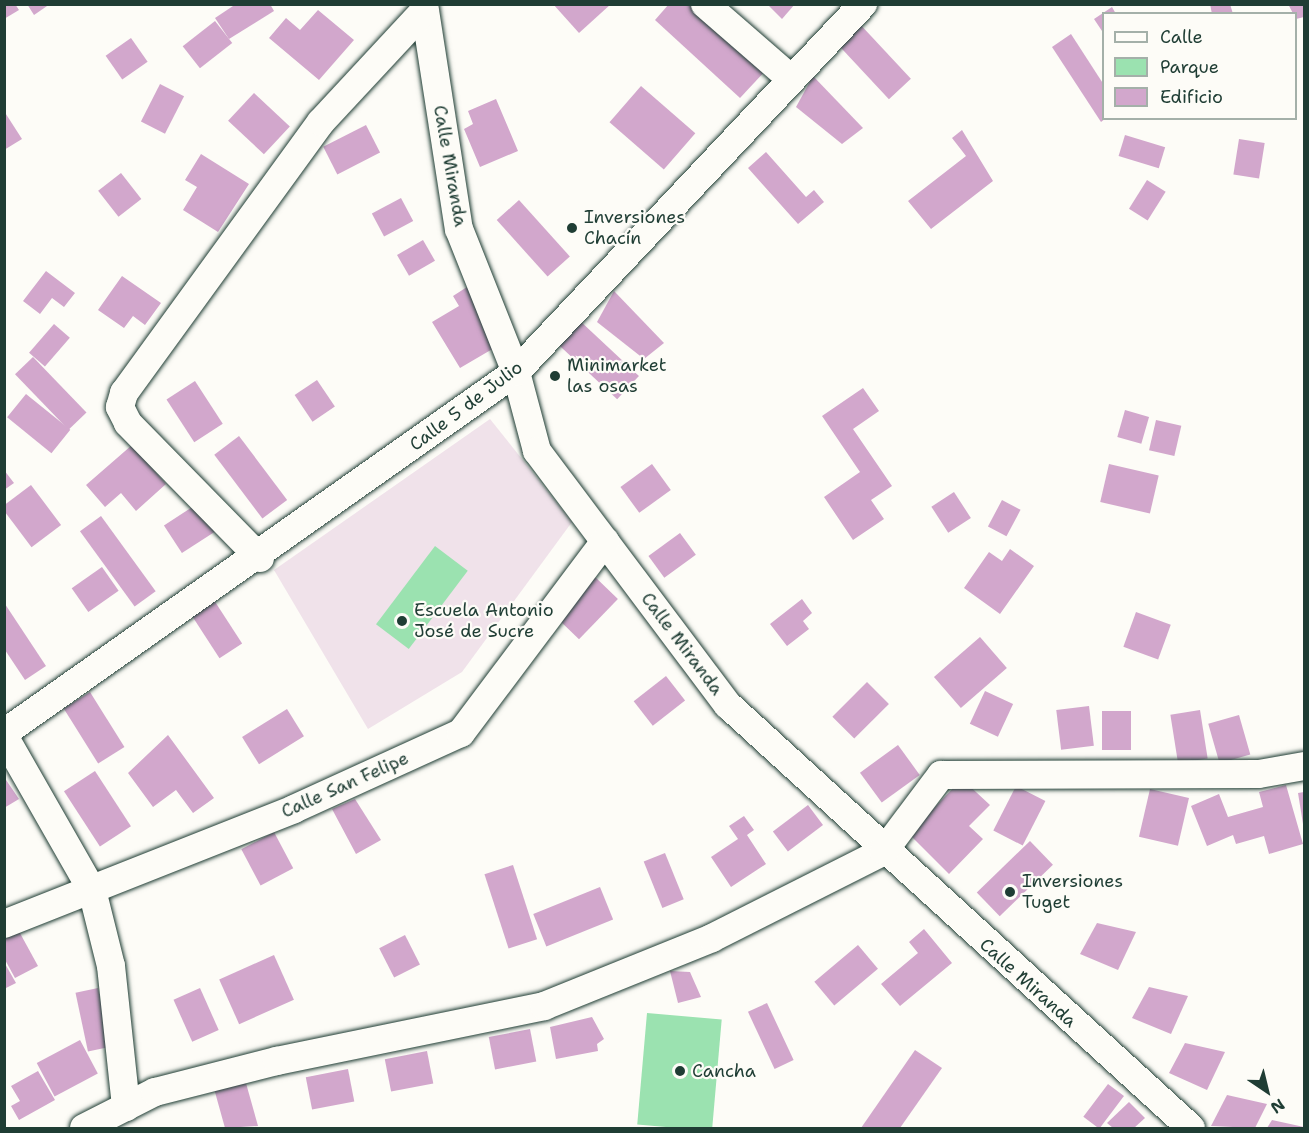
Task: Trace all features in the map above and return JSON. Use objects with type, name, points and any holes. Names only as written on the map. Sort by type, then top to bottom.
[{"type":"street","points":[[705,4],[789,78]]},
{"type":"street","name":"Calle 5 de Julio","points":[[4,735],[260,558],[516,372],[789,78],[864,4]]},
{"type":"street","points":[[260,558],[128,423],[120,406],[124,393],[321,122],[424,8]]},
{"type":"street","name":"Calle Miranda","points":[[424,8],[459,230],[516,372],[537,451],[728,705],[884,851],[1191,1128]]},
{"type":"street","name":"Calle San Felipe","points":[[4,924],[294,809],[461,733],[605,541]]},
{"type":"street","points":[[4,735],[92,890],[111,966],[126,1107]]},
{"type":"street","points":[[84,1128],[155,1092],[277,1061],[544,1006],[712,938],[884,851],[941,775],[1236,774],[1305,766]]},
{"type":"shaded area","name":"Escuela Antonio José de Sucre","points":[[490,419],[572,522],[462,672],[368,729],[274,570]]},
{"type":"green space","points":[[435,546],[468,571],[409,649],[376,624]]},
{"type":"green space","name":"Cancha","points":[[647,1013],[722,1020],[712,1128],[637,1125]]},
{"type":"building","points":[[4,4],[15,4],[19,10],[4,19]]},
{"type":"building","points":[[27,4],[50,4],[34,15]]},
{"type":"building","points":[[236,4],[270,4],[274,11],[229,39],[215,18]]},
{"type":"building","points":[[553,4],[611,4],[579,33]]},
{"type":"building","points":[[669,4],[689,4],[767,69],[740,98],[655,20]]},
{"type":"building","points":[[767,4],[795,4],[782,19]]},
{"type":"building","points":[[1210,4],[1230,4],[1232,12],[1212,12]]},
{"type":"building","points":[[1288,4],[1304,4],[1304,17],[1297,19],[1297,12],[1292,12]]},
{"type":"building","points":[[1112,7],[1115,12],[1104,12]]},
{"type":"building","points":[[318,10],[354,40],[319,80],[269,38],[286,18],[300,30]]},
{"type":"building","points":[[1102,14],[1102,31],[1094,19]]},
{"type":"building","points":[[215,21],[232,43],[200,68],[183,46]]},
{"type":"building","points":[[857,21],[911,79],[889,99],[835,41]]},
{"type":"building","points":[[1071,34],[1102,82],[1104,120],[1101,122],[1052,47]]},
{"type":"building","points":[[131,38],[148,62],[122,80],[106,56]]},
{"type":"building","points":[[813,76],[863,128],[842,144],[796,107]]},
{"type":"building","points":[[160,84],[184,96],[165,134],[141,121]]},
{"type":"building","points":[[641,86],[695,133],[664,169],[610,122]]},
{"type":"building","points":[[254,93],[290,126],[264,154],[228,121]]},
{"type":"building","points":[[496,99],[518,151],[480,167],[464,129],[473,124],[468,111]]},
{"type":"building","points":[[4,111],[22,139],[4,150]]},
{"type":"building","points":[[366,125],[380,153],[337,174],[323,147]]},
{"type":"building","points":[[962,130],[993,181],[931,229],[908,201],[966,156],[952,138]]},
{"type":"building","points":[[1125,135],[1165,147],[1159,168],[1119,156]]},
{"type":"building","points":[[1239,139],[1265,143],[1259,179],[1233,175]]},
{"type":"building","points":[[766,152],[806,197],[814,190],[824,202],[798,224],[748,168]]},
{"type":"building","points":[[201,154],[249,184],[218,232],[183,210],[197,187],[185,180]]},
{"type":"building","points":[[121,173],[141,199],[118,217],[98,191]]},
{"type":"building","points":[[1147,180],[1166,192],[1148,220],[1129,209]]},
{"type":"building","points":[[401,198],[413,221],[384,236],[372,213]]},
{"type":"building","points":[[519,200],[570,256],[548,277],[497,220]]},
{"type":"building","points":[[423,240],[435,261],[409,276],[397,255]]},
{"type":"building","points":[[46,271],[75,293],[64,307],[52,298],[40,314],[23,301]]},
{"type":"building","points":[[122,276],[161,303],[145,325],[133,316],[124,328],[98,310]]},
{"type":"building","points":[[467,287],[501,344],[460,368],[432,322],[459,306],[453,296]]},
{"type":"building","points":[[614,291],[664,343],[644,359],[597,322]]},
{"type":"building","points":[[579,320],[639,376],[617,399],[557,343]]},
{"type":"building","points":[[54,324],[70,338],[45,366],[29,353]]},
{"type":"building","points":[[33,357],[86,412],[69,430],[15,374]]},
{"type":"building","points":[[317,380],[335,407],[313,422],[295,395]]},
{"type":"building","points":[[195,381],[223,424],[194,442],[166,400]]},
{"type":"building","points":[[863,388],[879,411],[853,429],[892,486],[871,500],[884,519],[853,540],[824,497],[860,472],[822,416]]},
{"type":"building","points":[[26,394],[70,430],[51,453],[7,417]]},
{"type":"building","points":[[1125,410],[1149,417],[1141,444],[1117,437]]},
{"type":"building","points":[[1156,420],[1181,426],[1174,456],[1149,450]]},
{"type":"building","points":[[239,436],[287,500],[262,519],[214,455]]},
{"type":"building","points":[[132,445],[166,484],[136,511],[121,493],[105,507],[86,485]]},
{"type":"building","points":[[652,464],[671,490],[639,513],[620,487]]},
{"type":"building","points":[[1109,464],[1159,475],[1150,513],[1100,502]]},
{"type":"building","points":[[4,470],[14,483],[4,490]]},
{"type":"building","points":[[31,485],[61,525],[32,547],[4,511],[4,505]]},
{"type":"building","points":[[954,492],[971,518],[948,533],[931,507]]},
{"type":"building","points":[[1002,500],[1021,510],[1006,536],[988,526]]},
{"type":"building","points":[[200,502],[218,530],[182,553],[164,525]]},
{"type":"building","points":[[101,516],[156,591],[135,607],[80,531]]},
{"type":"building","points":[[680,533],[696,555],[664,578],[648,556]]},
{"type":"building","points":[[1010,549],[1034,566],[1000,614],[964,588],[989,552],[1002,561]]},
{"type":"building","points":[[102,567],[119,591],[88,612],[72,588]]},
{"type":"building","points":[[592,574],[618,599],[579,639],[553,614]]},
{"type":"building","points":[[210,594],[242,643],[219,658],[187,609]]},
{"type":"building","points":[[802,599],[812,613],[803,621],[809,629],[787,646],[770,624]]},
{"type":"building","points":[[5,604],[46,666],[25,680],[5,650]]},
{"type":"building","points":[[1136,612],[1171,625],[1158,659],[1123,647]]},
{"type":"building","points":[[980,637],[1007,668],[961,708],[934,677]]},
{"type":"building","points":[[666,676],[685,700],[653,726],[634,701]]},
{"type":"building","points":[[867,682],[889,704],[854,739],[832,717]]},
{"type":"building","points":[[985,691],[1013,704],[998,737],[970,724]]},
{"type":"building","points":[[90,692],[124,747],[98,764],[64,708]]},
{"type":"building","points":[[1089,706],[1094,746],[1061,750],[1056,710]]},
{"type":"building","points":[[287,709],[304,736],[259,764],[242,737]]},
{"type":"building","points":[[1200,710],[1208,758],[1178,763],[1170,715]]},
{"type":"building","points":[[1102,711],[1131,711],[1131,750],[1102,750]]},
{"type":"building","points":[[1239,715],[1250,754],[1220,763],[1208,724]]},
{"type":"building","points":[[168,735],[214,798],[193,813],[176,790],[153,807],[128,773]]},
{"type":"building","points":[[898,745],[920,775],[882,803],[860,773]]},
{"type":"building","points":[[95,771],[131,826],[100,847],[64,791]]},
{"type":"building","points":[[4,777],[19,799],[4,808]]},
{"type":"building","points":[[962,779],[990,805],[969,826],[983,839],[949,874],[909,834]]},
{"type":"building","points":[[1286,785],[1303,844],[1269,854],[1264,836],[1236,844],[1233,835],[1207,846],[1191,806],[1219,794],[1228,817],[1263,807],[1259,792]]},
{"type":"building","points":[[1016,786],[1045,801],[1023,846],[993,831]]},
{"type":"building","points":[[1150,789],[1189,798],[1178,846],[1139,837]]},
{"type":"building","points":[[1304,792],[1304,824],[1303,824],[1298,793]]},
{"type":"building","points":[[355,799],[381,840],[356,854],[332,809]]},
{"type":"building","points":[[808,805],[823,825],[788,851],[773,831]]},
{"type":"building","points":[[744,816],[754,830],[747,835],[766,864],[731,887],[711,857],[738,839],[729,826]]},
{"type":"building","points":[[274,832],[293,868],[261,886],[241,849]]},
{"type":"building","points":[[1030,841],[1053,865],[1000,916],[977,892]]},
{"type":"building","points":[[665,853],[684,899],[662,908],[644,862]]},
{"type":"building","points":[[513,865],[537,939],[509,948],[484,874]]},
{"type":"building","points":[[600,887],[613,919],[546,946],[533,914]]},
{"type":"building","points":[[1097,923],[1136,932],[1118,970],[1080,954]]},
{"type":"building","points":[[15,924],[38,966],[15,978],[4,958],[4,929]]},
{"type":"building","points":[[924,929],[952,963],[900,1006],[881,984],[918,953],[909,942]]},
{"type":"building","points":[[405,935],[420,964],[394,978],[379,948]]},
{"type":"building","points":[[858,945],[878,969],[834,1005],[814,982]]},
{"type":"building","points":[[274,955],[294,1000],[239,1024],[219,979]]},
{"type":"building","points":[[4,962],[16,983],[4,989]]},
{"type":"building","points":[[670,971],[690,972],[701,997],[678,1003]]},
{"type":"building","points":[[1149,987],[1188,996],[1171,1034],[1132,1018]]},
{"type":"building","points":[[98,988],[110,1047],[88,1051],[76,993]]},
{"type":"building","points":[[200,988],[219,1030],[192,1042],[174,1000]]},
{"type":"building","points":[[767,1003],[794,1060],[775,1069],[748,1012]]},
{"type":"building","points":[[592,1017],[604,1039],[597,1044],[598,1051],[556,1059],[550,1027]]},
{"type":"building","points":[[530,1029],[536,1061],[495,1069],[489,1037]]},
{"type":"building","points":[[80,1040],[98,1074],[55,1097],[37,1063]]},
{"type":"building","points":[[1185,1043],[1225,1052],[1207,1090],[1169,1073]]},
{"type":"building","points":[[915,1050],[942,1068],[900,1128],[861,1128]]},
{"type":"building","points":[[427,1051],[433,1083],[391,1092],[385,1059]]},
{"type":"building","points":[[348,1069],[354,1101],[312,1110],[306,1077]]},
{"type":"building","points":[[38,1071],[55,1100],[19,1120],[11,1106],[20,1101],[11,1086]]},
{"type":"building","points":[[244,1076],[258,1126],[225,1128],[213,1085]]},
{"type":"building","points":[[1108,1084],[1124,1096],[1100,1128],[1083,1117]]},
{"type":"building","points":[[1227,1095],[1267,1104],[1255,1128],[1211,1126]]},
{"type":"building","points":[[1129,1102],[1145,1118],[1134,1128],[1113,1128],[1107,1123]]},
{"type":"building","points":[[1272,1120],[1304,1127],[1304,1128],[1267,1128]]},
{"type":"place","name":"Inversiones Chacín","points":[[572,228]]},
{"type":"place","name":"Minimarket las osas","points":[[555,376]]},
{"type":"place","name":"Escuela Antonio José de Sucre","points":[[402,621]]},
{"type":"place","name":"Inversiones Tuget","points":[[1010,892]]},
{"type":"place","name":"Cancha","points":[[680,1071]]}]
